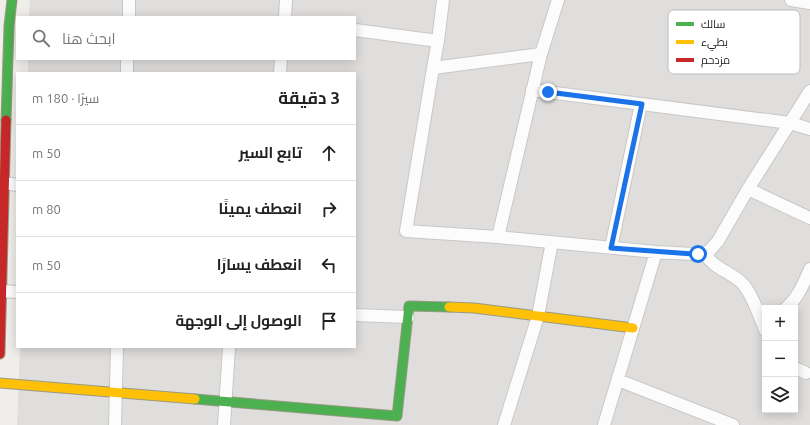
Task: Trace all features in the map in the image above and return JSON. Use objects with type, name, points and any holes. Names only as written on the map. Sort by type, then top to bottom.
[{"type":"street","points":[[0,354],[9,26],[12,0]]},
{"type":"street","points":[[129,0],[129,16]]},
{"type":"street","points":[[285,16],[286,0]]},
{"type":"street","points":[[443,0],[438,41],[406,231],[498,237],[656,252],[693,254],[704,253],[710,250],[714,245],[810,92]]},
{"type":"street","points":[[498,237],[540,54],[558,0]]},
{"type":"street","points":[[791,0],[810,3]]},
{"type":"street","points":[[356,30],[438,41]]},
{"type":"street","points":[[433,68],[540,54]]},
{"type":"street","points":[[127,60],[127,72]]},
{"type":"street","points":[[280,72],[281,60]]},
{"type":"street","points":[[532,90],[790,122],[810,128]]},
{"type":"street","points":[[611,248],[642,104]]},
{"type":"street","points":[[5,183],[16,185]]},
{"type":"street","points":[[748,189],[810,218]]},
{"type":"street","points":[[504,425],[538,316],[552,242]]},
{"type":"street","points":[[604,425],[656,252]]},
{"type":"street","points":[[704,253],[715,265],[741,282],[746,288],[762,320]]},
{"type":"street","points":[[790,305],[803,285],[810,269]]},
{"type":"street","points":[[2,291],[16,292]]},
{"type":"street","points":[[0,383],[397,416],[409,306],[474,308],[633,328]]},
{"type":"street","points":[[356,314],[408,317]]},
{"type":"street","points":[[115,425],[117,348]]},
{"type":"street","points":[[224,425],[229,348]]},
{"type":"street","points":[[618,380],[733,425]]},
{"type":"shaded area","points":[[30,0],[810,0],[810,425],[17,425],[20,348],[356,348],[356,72],[28,72],[28,60],[356,60],[356,16],[29,16]]},
{"type":"traffic: fast","points":[[6,120],[9,26],[12,0]]},
{"type":"traffic: fast","points":[[195,399],[397,416],[409,306],[449,307]]},
{"type":"traffic: slow","points":[[449,307],[474,308],[633,328]]},
{"type":"traffic: slow","points":[[0,383],[195,399]]},
{"type":"traffic: jam","points":[[0,354],[6,120]]},
{"type":"route","points":[[548,92],[642,104],[611,248],[698,254]]}]
